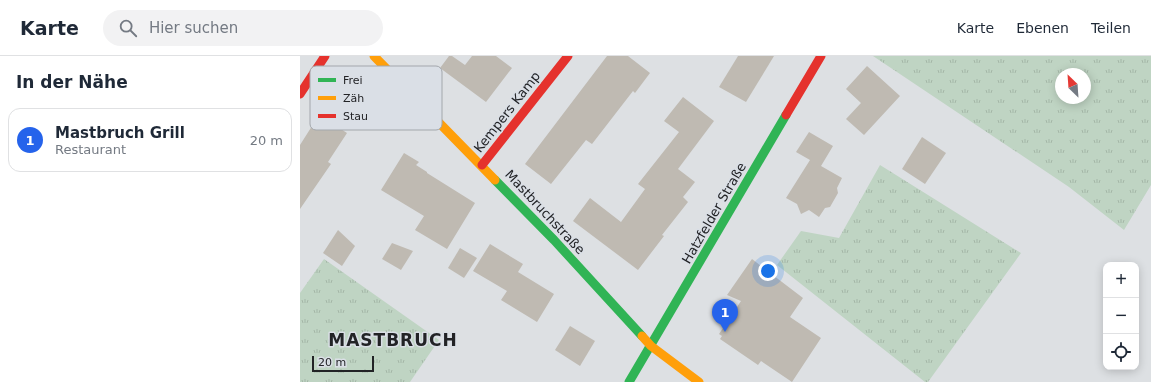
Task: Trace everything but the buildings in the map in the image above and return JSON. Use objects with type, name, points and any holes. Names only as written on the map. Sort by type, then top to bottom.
[{"type":"street","points":[[318,66],[325,56]]},
{"type":"street","name":"Mastbruchstraße","points":[[374,56],[384,66]]},
{"type":"street","name":"Kempers Kamp","points":[[482,165],[568,56]]},
{"type":"street","name":"Hatzfelder Straße","points":[[629,382],[821,56]]},
{"type":"street","points":[[300,94],[310,79]]},
{"type":"street","name":"Mastbruchstraße","points":[[442,125],[482,165],[651,346],[699,382]]},
{"type":"green space","points":[[873,56],[1151,56],[1151,185],[1124,230],[1069,187]]},
{"type":"green space","points":[[880,165],[1021,253],[928,382],[925,382],[777,265],[801,231],[839,238]]},
{"type":"green space","points":[[324,259],[439,340],[410,382],[300,382],[300,293]]},
{"type":"traffic: fast","points":[[629,382],[786,115]]},
{"type":"traffic: fast","points":[[495,180],[554,240],[642,336]]},
{"type":"traffic: slow","points":[[374,56],[384,66]]},
{"type":"traffic: slow","points":[[442,126],[495,180]]},
{"type":"traffic: slow","points":[[642,336],[651,346],[699,382]]},
{"type":"traffic: jam","points":[[318,66],[325,56]]},
{"type":"traffic: jam","points":[[482,165],[568,56]]},
{"type":"traffic: jam","points":[[786,115],[821,56]]},
{"type":"traffic: jam","points":[[300,94],[310,79]]},
{"type":"place","name":"Mastbruch Grill","points":[[725,332]]},
{"type":"district","name":"MASTBRUCH","points":[[393,340]]}]
